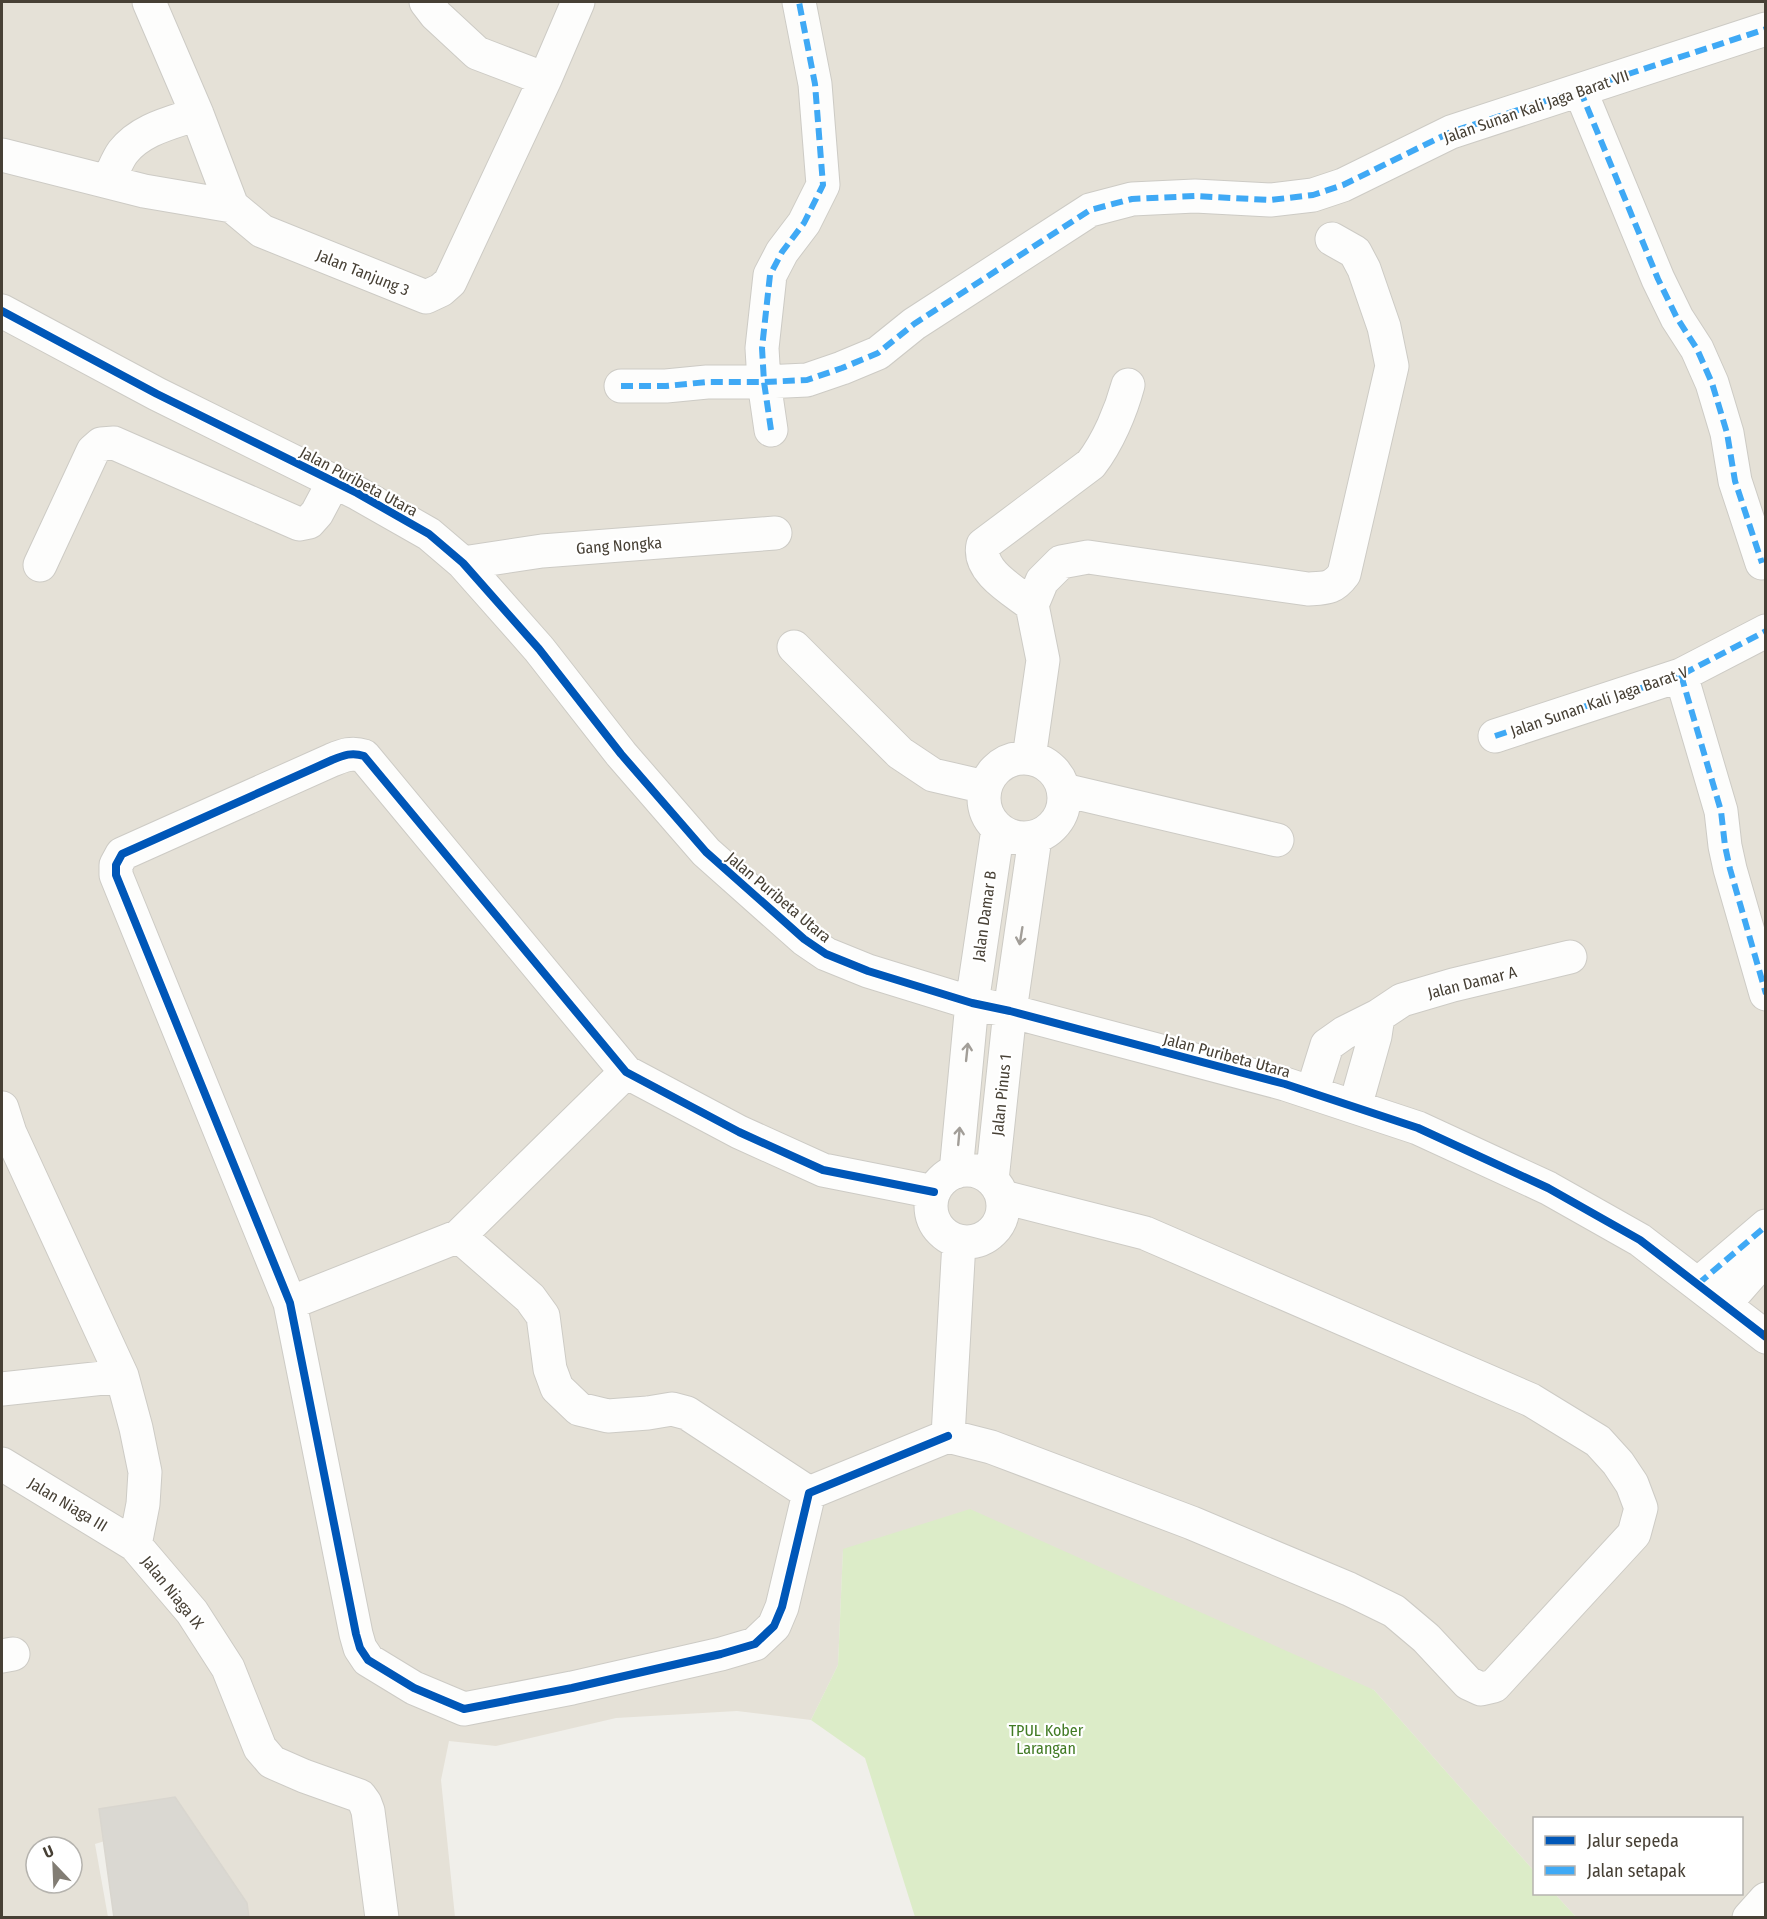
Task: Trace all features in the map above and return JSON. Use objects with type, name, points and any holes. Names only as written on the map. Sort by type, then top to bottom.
[{"type":"street","name":"Jalan Tanjung 3","points":[[150,2],[197,114],[232,206],[262,231],[426,297],[441,290],[450,282],[545,79],[578,2]]},
{"type":"street","points":[[426,2],[436,15],[477,52],[545,79]]},
{"type":"street","points":[[771,430],[762,348],[770,275],[782,252],[804,223],[823,185],[815,84],[799,2]]},
{"type":"street","name":"Jalan Sunan Kali Jaga Barat VII","points":[[621,386],[807,380],[878,353],[914,324],[1090,210],[1132,199],[1195,196],[1270,200],[1313,195],[1343,185],[1451,132],[1766,28]]},
{"type":"street","points":[[1580,90],[1658,279],[1677,318],[1697,349],[1712,383],[1727,434],[1735,481],[1762,563]]},
{"type":"street","points":[[108,181],[122,153],[138,137],[197,114]]},
{"type":"street","points":[[2,155],[164,195],[232,206]]},
{"type":"street","points":[[1029,758],[1043,660],[1032,605],[1042,581],[1061,562],[1088,557],[1308,589],[1329,588],[1344,574],[1392,366],[1384,327],[1364,269],[1355,252],[1332,239]]},
{"type":"street","name":"Jalan Puribeta Utara","points":[[2,311],[157,394],[334,481],[429,534],[463,563],[539,649],[621,754],[706,852],[804,939],[826,954],[868,971],[972,1004],[1010,1011],[1285,1084],[1418,1128],[1548,1188],[1640,1240],[1698,1284],[1751,1317]]},
{"type":"street","points":[[1032,605],[988,569],[981,553],[983,545],[1091,464],[1116,419],[1128,385]]},
{"type":"street","points":[[40,566],[93,451],[101,444],[114,443],[298,524],[309,522],[317,513],[334,481]]},
{"type":"street","name":"Gang Nongka","points":[[463,563],[542,551],[775,533]]},
{"type":"street","name":"Jalan Sunan Kali Jaga Barat V","points":[[1495,736],[1681,675],[1766,631]]},
{"type":"street","points":[[794,647],[900,753],[933,775],[985,787]]},
{"type":"street","points":[[1681,675],[1721,811],[1730,870],[1766,994]]},
{"type":"street","points":[[356,753],[364,756],[626,1072],[739,1131],[823,1170],[945,1182],[975,1171],[997,1188],[1145,1233],[1531,1400],[1598,1441],[1618,1463],[1636,1493],[1641,1508],[1634,1534],[1494,1686],[1481,1689],[1468,1683],[1426,1638],[1394,1611],[1349,1589],[1192,1523],[991,1447],[948,1436],[809,1493],[782,1607],[774,1626],[755,1644],[572,1688],[464,1708],[414,1688],[368,1660],[360,1648],[290,1303],[116,875],[116,865],[122,854],[346,754],[356,753]]},
{"type":"street","points":[[1015,758],[1029,758],[1045,763],[1058,775],[1064,790],[1064,810],[1053,828],[1035,838],[1015,838],[998,829],[987,817],[983,802],[985,787],[991,774],[1002,764],[1015,758]]},
{"type":"street","points":[[1064,790],[1277,840]]},
{"type":"street","name":"Jalan Damar B","points":[[972,1004],[998,829]]},
{"type":"street","points":[[1010,1011],[1035,838]]},
{"type":"street","name":"Jalan Damar A","points":[[1312,1093],[1327,1045],[1402,1000],[1453,985],[1570,957]]},
{"type":"street","points":[[972,1004],[945,1182],[931,1204],[932,1217],[937,1228],[947,1237],[959,1242],[971,1243],[994,1232],[1004,1210],[997,1188]]},
{"type":"street","name":"Jalan Pinus 1","points":[[997,1188],[1010,1011]]},
{"type":"street","points":[[1355,1107],[1375,1036],[1378,1016]]},
{"type":"street","points":[[290,1303],[459,1236],[626,1072]]},
{"type":"street","name":"Jalan Niaga IX","points":[[4,1125],[122,1376],[145,1472],[143,1504],[135,1545],[192,1612],[222,1659],[244,1705],[260,1748],[272,1762],[313,1780],[354,1793],[360,1796],[365,1803],[382,1917]]},
{"type":"street","points":[[1698,1284],[1766,1226]]},
{"type":"street","points":[[459,1236],[530,1298],[543,1316],[550,1369],[557,1388],[579,1408],[608,1416],[672,1409],[687,1413],[809,1493]]},
{"type":"street","points":[[948,1436],[959,1242]]},
{"type":"street","points":[[1751,1317],[1766,1257]]},
{"type":"street","points":[[2,1389],[122,1376]]},
{"type":"street","name":"Jalan Niaga III","points":[[2,1464],[135,1545]]},
{"type":"street","points":[[1749,1917],[1766,1899]]},
{"type":"shaded area","points":[[2,2],[1765,2],[1765,1917],[1576,1917],[1556,1895],[1743,1895],[1743,1817],[1533,1817],[1533,1870],[1374,1690],[843,1550],[838,1665],[811,1720],[737,1711],[616,1718],[496,1746],[449,1741],[441,1780],[455,1917],[236,1917],[184,1817],[95,1844],[108,1917],[2,1918]]},
{"type":"green space","name":"TPUL Kober Larangan","points":[[970,1509],[1374,1690],[1533,1870],[1533,1895],[1556,1895],[1576,1917],[915,1917],[865,1758],[811,1720],[838,1665],[843,1549]]},
{"type":"building","points":[[175,1797],[247,1903],[249,1918],[114,1918],[99,1809]]},
{"type":"marked path","points":[[771,430],[762,348],[770,275],[782,252],[804,223],[823,185],[815,84],[799,2]]},
{"type":"marked path","points":[[621,386],[807,380],[878,353],[914,324],[1090,210],[1132,199],[1195,196],[1270,200],[1313,195],[1343,185],[1451,132],[1766,29]]},
{"type":"marked path","points":[[1580,90],[1658,279],[1677,318],[1697,349],[1712,383],[1727,433],[1735,481],[1762,563]]},
{"type":"marked path","points":[[1495,736],[1681,675],[1766,631]]},
{"type":"marked path","points":[[1681,675],[1721,811],[1730,869],[1766,994]]},
{"type":"marked path","points":[[1698,1284],[1766,1226]]},
{"type":"cycle path","points":[[2,311],[157,394],[357,493],[429,534],[463,563],[539,649],[621,754],[706,852],[804,939],[826,954],[868,971],[972,1003],[1285,1084],[1418,1128],[1548,1188],[1640,1240],[1766,1337]]},
{"type":"cycle path","points":[[934,1192],[823,1170],[739,1132],[626,1072],[364,756],[356,754],[332,760],[122,854],[116,865],[116,875],[290,1303],[356,1634],[360,1648],[368,1660],[414,1688],[464,1709],[572,1688],[755,1644],[774,1626],[782,1607],[809,1493],[948,1436]]}]
